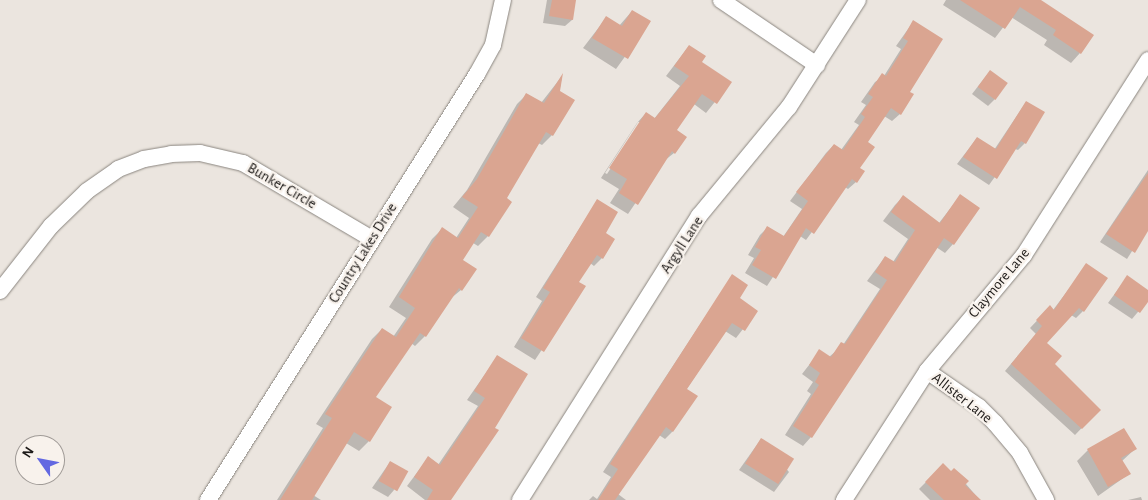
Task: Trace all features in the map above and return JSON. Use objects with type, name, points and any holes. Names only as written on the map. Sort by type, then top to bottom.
[{"type":"street","name":"Country Lakes Drive","points":[[208,500],[477,74],[495,37],[502,0]]},
{"type":"street","points":[[721,0],[817,65]]},
{"type":"street","name":"Argyll Lane","points":[[520,500],[700,216],[777,124],[858,0]]},
{"type":"street","name":"Claymore Lane","points":[[844,500],[927,371],[1024,255],[1148,60]]},
{"type":"street","name":"Bunker Circle","points":[[0,291],[51,226],[87,191],[118,170],[144,159],[171,154],[200,153],[244,163],[372,239]]},
{"type":"street","name":"Allister Lane","points":[[927,371],[979,407],[995,423],[1020,453],[1046,500]]},
{"type":"building","points":[[552,0],[576,0],[573,20],[549,16]]},
{"type":"building","points":[[960,0],[1041,0],[1094,35],[1081,54],[1053,35],[1056,30],[1020,7],[1005,29]]},
{"type":"building","points":[[632,10],[651,21],[628,59],[592,38],[606,16],[622,26]]},
{"type":"building","points":[[913,20],[943,39],[910,92],[914,94],[901,115],[891,108],[868,142],[875,147],[860,168],[865,171],[857,183],[852,179],[814,234],[806,228],[776,279],[752,265],[761,250],[755,247],[767,226],[784,236],[808,201],[796,192],[834,144],[843,150],[865,117],[861,114],[873,97],[868,94],[882,73],[886,76],[908,41],[903,38]]},
{"type":"building","points":[[689,45],[706,56],[702,62],[732,82],[717,104],[702,94],[677,130],[687,137],[675,154],[672,151],[638,205],[619,193],[627,179],[609,168],[646,112],[655,118],[689,76],[674,66]]},
{"type":"building","points":[[990,70],[1008,83],[995,100],[978,87]]},
{"type":"building","points":[[563,73],[560,91],[575,100],[553,136],[546,132],[507,198],[512,202],[489,237],[481,232],[463,260],[477,269],[462,291],[459,288],[426,337],[420,333],[376,397],[392,407],[370,442],[354,432],[312,500],[280,500],[332,418],[325,414],[382,328],[396,337],[415,308],[399,297],[442,227],[458,238],[478,207],[462,197],[477,179],[526,93],[544,103]]},
{"type":"building","points":[[1026,101],[1045,112],[1026,144],[1021,141],[997,179],[963,157],[977,137],[996,149]]},
{"type":"building","points":[[1148,173],[1148,231],[1135,253],[1106,234]]},
{"type":"building","points":[[960,194],[980,208],[954,245],[944,238],[812,438],[793,426],[819,385],[815,382],[820,373],[809,365],[819,349],[831,357],[841,342],[845,344],[887,280],[875,272],[885,256],[895,262],[915,230],[891,212],[903,195],[940,223]]},
{"type":"building","points":[[597,199],[618,212],[606,233],[615,239],[603,259],[597,255],[579,282],[586,286],[544,352],[521,338],[550,292],[543,288]]},
{"type":"building","points":[[1086,263],[1108,278],[1084,312],[1079,308],[1047,343],[1062,356],[1055,364],[1101,410],[1082,429],[1011,364],[1042,326],[1036,320],[1050,305],[1054,310]]},
{"type":"building","points":[[732,274],[748,285],[740,298],[758,311],[745,331],[732,323],[687,389],[698,396],[673,432],[666,427],[615,500],[598,500],[618,469],[610,464]]},
{"type":"building","points":[[1127,275],[1148,290],[1148,302],[1140,313],[1114,295]]},
{"type":"building","points":[[497,355],[528,374],[495,428],[499,430],[451,500],[427,500],[433,490],[414,477],[428,456],[440,465],[485,398],[474,391]]},
{"type":"building","points":[[1124,428],[1137,449],[1121,458],[1131,474],[1108,487],[1087,449]]},
{"type":"building","points":[[761,438],[794,459],[778,484],[745,463]]},
{"type":"building","points":[[390,461],[408,471],[397,491],[379,481]]},
{"type":"building","points":[[943,463],[951,471],[954,468],[969,481],[965,485],[981,500],[944,500],[925,482]]}]
